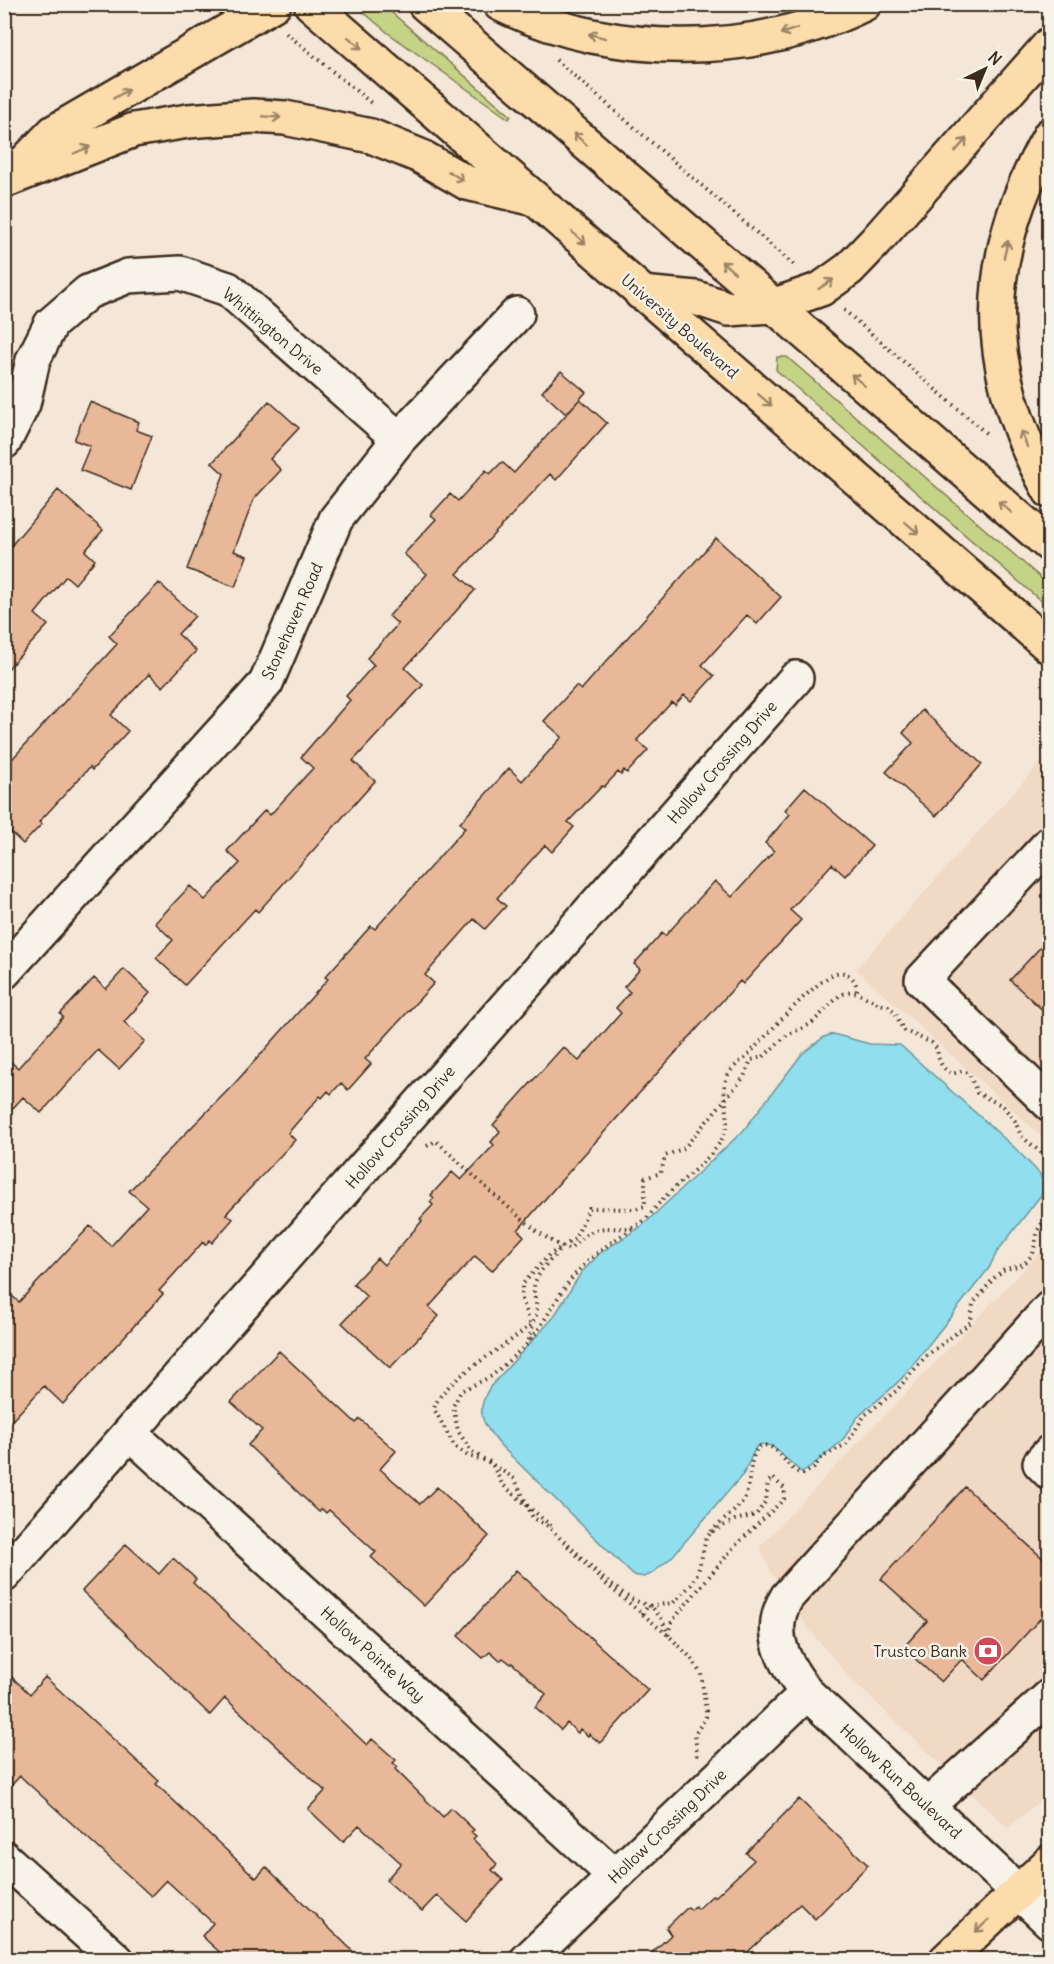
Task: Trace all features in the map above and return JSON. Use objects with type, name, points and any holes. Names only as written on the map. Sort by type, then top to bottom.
[{"type":"main road","name":"University Boulevard","points":[[312,4],[1050,647]]},
{"type":"main road","points":[[425,4],[1050,545]]},
{"type":"main road","points":[[500,4],[532,20],[624,43],[694,46],[767,39],[864,4]]},
{"type":"main road","points":[[6,180],[54,132],[277,16]]},
{"type":"main road","points":[[641,293],[696,298],[729,309],[772,306],[820,289],[849,269],[874,243],[1050,44]]},
{"type":"main road","points":[[6,180],[134,130],[188,121],[253,116],[305,121],[371,136],[420,156],[467,183],[535,199]]},
{"type":"main road","points":[[1050,135],[1017,201],[999,277],[996,334],[1009,401],[1034,464],[1050,491]]},
{"type":"main road","points":[[946,1959],[1050,1862]]},
{"type":"street","name":"Whittington Drive","points":[[4,441],[23,404],[33,360],[51,324],[88,292],[128,276],[180,273],[228,290],[399,439]]},
{"type":"street","name":"Stonehaven Road","points":[[4,972],[266,683],[336,519],[399,439],[517,314]]},
{"type":"street","name":"Hollow Crossing Drive","points":[[4,1575],[796,678]]},
{"type":"street","points":[[1050,843],[922,980],[1050,1104]]},
{"type":"street","name":"Hollow Run Boulevard","points":[[1050,1308],[787,1597],[779,1610],[780,1652],[788,1669],[807,1693],[1050,1922]]},
{"type":"street","name":"Hollow Pointe Way","points":[[130,1433],[615,1876]]},
{"type":"street","points":[[1050,1452],[1040,1463],[1050,1473]]},
{"type":"street","name":"Hollow Crossing Drive","points":[[527,1959],[807,1693]]},
{"type":"street","points":[[927,1806],[1050,1696]]},
{"type":"street","points":[[4,1858],[117,1959]]},
{"type":"path","points":[[277,16],[379,109]]},
{"type":"path","points":[[532,20],[554,57],[993,440]]},
{"type":"path","points":[[481,1459],[468,1447],[458,1431],[453,1413],[455,1401],[466,1388],[492,1376],[504,1367],[527,1344],[546,1320],[567,1284],[592,1256],[638,1225],[719,1145],[728,1127],[724,1085],[727,1073],[827,979],[836,974],[847,974],[857,985],[857,993]]},
{"type":"path","points":[[527,1344],[532,1334],[531,1324],[520,1287],[549,1255],[575,1239],[584,1213],[591,1207],[635,1209],[645,1206],[645,1178],[661,1173],[665,1156],[684,1148],[744,1077],[751,1060],[763,1057],[786,1035],[811,1024],[843,994],[857,993],[888,1006],[895,1012],[903,1030],[938,1048],[938,1061],[944,1069],[952,1074],[962,1071],[969,1073],[977,1093],[1003,1106],[1015,1120],[1021,1136],[1050,1160]]},
{"type":"path","points":[[397,1130],[421,1150],[436,1140],[527,1222],[562,1247],[570,1249],[586,1234],[598,1229],[628,1229],[638,1225]]},
{"type":"path","points":[[643,1615],[643,1610],[650,1606],[672,1603],[691,1585],[698,1572],[706,1539],[746,1497],[750,1465],[757,1449],[763,1445],[771,1447],[795,1472],[808,1472],[846,1444],[865,1415],[896,1391],[926,1356],[971,1322],[973,1304],[999,1272],[1027,1262],[1033,1254],[1038,1230],[1050,1210]]},
{"type":"path","points":[[562,1247],[536,1278],[534,1287],[538,1307],[531,1324],[452,1383],[436,1400],[434,1412],[451,1444],[463,1454],[491,1462],[502,1484],[524,1502],[605,1580],[631,1599],[650,1606],[661,1618],[669,1636]]},
{"type":"path","points":[[496,1469],[515,1479],[533,1518],[548,1526],[601,1580],[669,1636],[691,1658],[701,1674],[706,1717],[694,1734],[695,1754],[716,1779]]},
{"type":"path","points":[[669,1636],[668,1626],[733,1548],[784,1499],[786,1492],[781,1482],[777,1479],[770,1479],[766,1487],[767,1498],[756,1515],[735,1520],[711,1532]]},
{"type":"shaded area","points":[[1049,753],[1049,1143],[856,969]]},
{"type":"shaded area","points":[[1049,1243],[1049,1792],[1008,1828],[850,1678],[811,1632],[771,1572],[760,1546]]},
{"type":"green space","points":[[355,5],[383,5],[511,116],[509,119],[388,33]]},
{"type":"green space","points":[[777,357],[787,357],[1049,585],[1049,608],[776,370]]},
{"type":"water","points":[[833,1034],[870,1044],[900,1045],[1016,1149],[1039,1173],[1045,1185],[1041,1195],[997,1252],[989,1268],[908,1371],[858,1417],[841,1441],[801,1472],[772,1446],[761,1444],[756,1447],[744,1473],[671,1558],[651,1574],[644,1577],[633,1575],[502,1447],[483,1419],[482,1405],[485,1396],[490,1387],[553,1318],[581,1273],[600,1253],[642,1226],[743,1131],[802,1054],[824,1037]]},
{"type":"building","points":[[561,371],[586,392],[580,399],[607,423],[556,480],[550,474],[457,574],[475,590],[405,668],[423,685],[353,761],[375,781],[258,912],[255,909],[185,985],[156,958],[173,940],[155,923],[190,886],[205,900],[240,863],[227,851],[265,810],[270,815],[313,768],[301,757],[350,700],[346,696],[374,665],[367,658],[398,624],[389,616],[427,574],[404,554],[436,519],[431,515],[450,494],[458,501],[486,470],[490,474],[502,462],[514,473],[579,400],[566,414],[542,392]]},
{"type":"building","points":[[269,401],[299,428],[270,459],[281,470],[254,499],[234,551],[247,556],[235,587],[187,569],[224,474],[212,463]]},
{"type":"building","points":[[90,402],[139,422],[136,430],[152,436],[131,490],[80,470],[90,446],[74,440]]},
{"type":"building","points":[[58,490],[103,530],[85,551],[95,560],[75,584],[66,576],[35,614],[48,625],[4,673],[4,554]]},
{"type":"building","points":[[716,538],[781,597],[757,624],[747,615],[702,665],[714,676],[691,701],[684,695],[675,705],[672,702],[637,740],[648,750],[627,773],[624,770],[621,775],[618,772],[604,787],[602,786],[568,822],[574,827],[552,852],[545,845],[497,898],[506,906],[485,929],[474,919],[425,975],[434,983],[365,1059],[371,1064],[348,1090],[341,1083],[331,1094],[328,1091],[322,1098],[320,1096],[288,1133],[295,1140],[226,1214],[233,1219],[212,1243],[210,1240],[205,1245],[203,1242],[159,1291],[163,1294],[63,1404],[44,1386],[4,1429],[4,1289],[19,1302],[90,1226],[111,1246],[147,1206],[129,1191],[235,1083],[328,979],[325,977],[371,926],[375,929],[465,828],[460,823],[509,768],[522,781],[562,737],[544,721],[576,686],[581,690]]},
{"type":"building","points":[[159,583],[195,616],[178,634],[196,651],[163,687],[149,674],[111,715],[128,731],[92,770],[90,767],[39,822],[42,824],[23,844],[4,826],[4,768],[117,644],[109,636]]},
{"type":"building","points":[[922,710],[982,764],[936,816],[886,772],[913,743],[903,733]]},
{"type":"building","points":[[805,787],[872,846],[845,876],[832,864],[790,910],[801,920],[743,984],[740,981],[581,1158],[518,1230],[524,1236],[492,1271],[475,1256],[429,1307],[439,1316],[390,1368],[342,1323],[367,1297],[353,1284],[377,1258],[384,1265],[422,1221],[420,1219],[433,1205],[430,1202],[434,1198],[431,1195],[452,1172],[461,1180],[494,1145],[491,1142],[500,1131],[493,1125],[563,1047],[579,1061],[621,1013],[616,1008],[630,992],[624,987],[640,969],[634,964],[662,933],[665,936],[715,881],[732,897],[774,851],[765,843],[790,814],[785,810]]},
{"type":"building","points":[[1050,937],[1050,1017],[1010,980]]},
{"type":"building","points":[[124,969],[150,993],[124,1022],[145,1041],[119,1069],[98,1050],[41,1113],[23,1097],[4,1118],[4,1056],[18,1068],[63,1017],[60,1014],[94,978],[106,989]]},
{"type":"building","points":[[279,1351],[356,1423],[360,1419],[396,1451],[380,1469],[420,1504],[437,1487],[489,1536],[424,1606],[371,1557],[376,1552],[329,1510],[326,1513],[322,1509],[319,1512],[248,1445],[262,1430],[231,1402]]},
{"type":"building","points":[[965,1487],[1050,1565],[1050,1608],[984,1680],[962,1659],[941,1682],[903,1648],[927,1621],[881,1579]]},
{"type":"building","points":[[126,1544],[159,1574],[173,1558],[196,1579],[193,1583],[367,1745],[372,1739],[396,1760],[393,1763],[398,1767],[395,1769],[443,1817],[451,1808],[474,1830],[471,1832],[476,1836],[473,1839],[497,1864],[492,1870],[503,1880],[466,1921],[437,1895],[422,1911],[386,1880],[401,1863],[359,1825],[343,1842],[308,1809],[325,1791],[225,1698],[210,1715],[82,1591]]},
{"type":"building","points":[[516,1570],[648,1690],[600,1743],[580,1729],[578,1733],[567,1723],[561,1730],[535,1707],[546,1694],[512,1663],[503,1658],[500,1661],[490,1652],[483,1658],[458,1636]]},
{"type":"building","points":[[4,1670],[30,1694],[45,1677],[159,1781],[156,1784],[256,1878],[266,1867],[361,1959],[227,1959],[202,1936],[213,1923],[166,1880],[151,1896],[20,1776],[4,1793]]},
{"type":"building","points":[[799,1799],[868,1865],[815,1919],[800,1904],[740,1959],[645,1959],[671,1935],[666,1928],[688,1907],[691,1910],[695,1906],[698,1909],[713,1895],[714,1898],[754,1860],[746,1853]]},
{"type":"place","name":"Trustco Bank","points":[[988,1651]]}]
